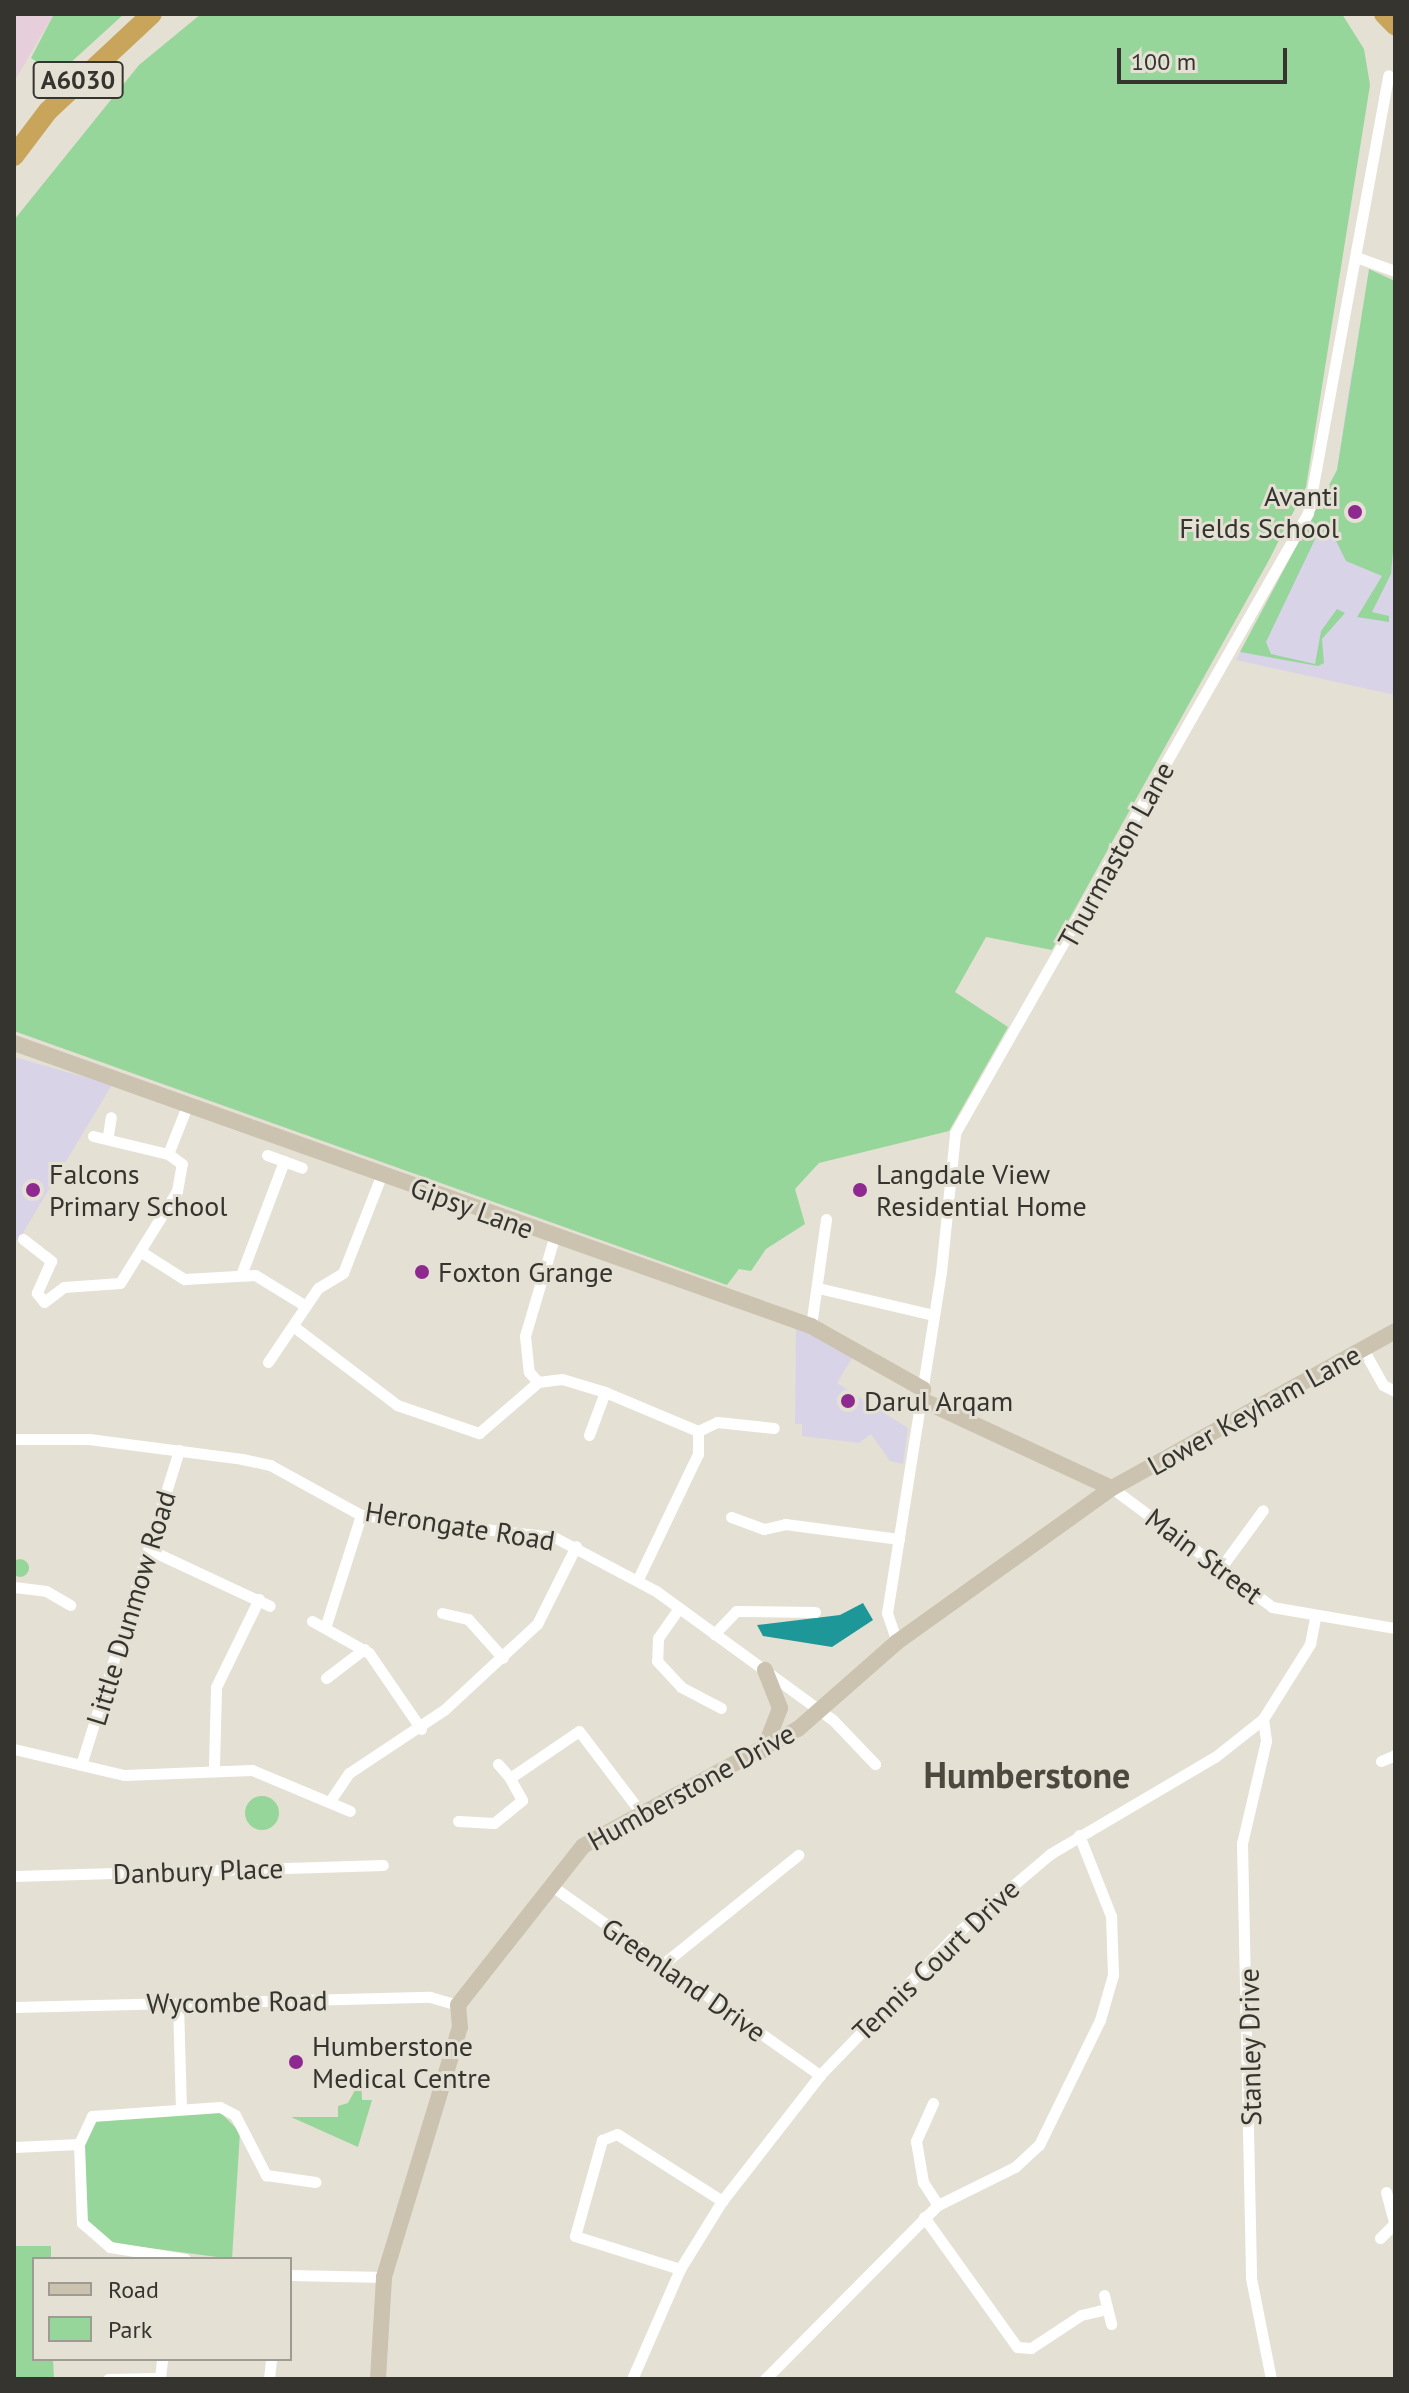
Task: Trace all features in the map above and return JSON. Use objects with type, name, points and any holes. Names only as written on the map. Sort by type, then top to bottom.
[{"type":"highway","name":"A6030","points":[[14,156],[48,111],[152,14]]},
{"type":"highway","points":[[1384,14],[1395,25]]},
{"type":"street","name":"Thurmaston Lane","points":[[897,1642],[887,1613],[922,1395],[955,1133],[970,1096],[1037,995],[1308,513],[1388,75]]},
{"type":"street","points":[[1356,257],[1395,271]]},
{"type":"street","name":"Gipsy Lane","points":[[14,1043],[554,1238],[811,1326],[922,1395],[1112,1488]]},
{"type":"street","points":[[168,1154],[187,1106]]},
{"type":"street","points":[[108,1135],[111,1117]]},
{"type":"street","points":[[23,1239],[51,1261],[37,1293],[44,1302],[64,1287],[113,1288],[143,1253],[177,1191],[182,1164],[168,1154],[108,1135],[93,1136]]},
{"type":"street","points":[[267,1155],[302,1168]]},
{"type":"street","points":[[241,1275],[284,1161]]},
{"type":"street","points":[[268,1362],[304,1305],[343,1273],[381,1176]]},
{"type":"street","points":[[811,1326],[826,1219]]},
{"type":"street","points":[[538,1382],[522,1354],[554,1238]]},
{"type":"street","points":[[143,1253],[184,1279],[241,1275],[265,1278],[304,1305]]},
{"type":"street","points":[[818,1288],[933,1315]]},
{"type":"street","points":[[293,1326],[397,1405],[479,1433],[538,1382],[562,1379],[605,1392],[698,1431],[717,1422],[774,1428]]},
{"type":"street","name":"Lower Keyham Lane","points":[[1112,1488],[1395,1331]]},
{"type":"street","points":[[1363,1349],[1383,1385],[1395,1391]]},
{"type":"street","points":[[589,1435],[605,1392]]},
{"type":"street","points":[[638,1579],[698,1454],[698,1431]]},
{"type":"street","name":"Herongate Road","points":[[14,1439],[179,1450],[270,1465],[361,1515],[500,1527],[576,1546],[638,1579],[765,1670],[819,1710],[875,1764]]},
{"type":"street","name":"Little Dunmow Road","points":[[81,1765],[179,1450]]},
{"type":"street","name":"Main Street","points":[[1112,1488],[1222,1566],[1264,1602],[1315,1618],[1395,1628]]},
{"type":"street","name":"Humberstone Drive","points":[[458,2005],[549,1884],[583,1846],[639,1810],[763,1751],[819,1710],[897,1642],[1112,1488]]},
{"type":"street","points":[[1222,1566],[1263,1510]]},
{"type":"street","points":[[325,1628],[361,1515]]},
{"type":"street","points":[[731,1517],[764,1529],[795,1525],[899,1539]]},
{"type":"street","points":[[332,1798],[349,1773],[421,1729],[537,1624],[576,1546]]},
{"type":"street","points":[[150,1550],[270,1606]]},
{"type":"street","points":[[14,1587],[46,1591],[70,1605]]},
{"type":"street","points":[[214,1766],[216,1687],[259,1599]]},
{"type":"street","points":[[679,1608],[658,1638],[657,1661],[681,1687],[721,1708]]},
{"type":"street","points":[[714,1634],[736,1611],[815,1612]]},
{"type":"street","points":[[442,1613],[468,1619],[503,1658]]},
{"type":"street","name":"Tennis Court Drive","points":[[632,2379],[680,2269],[722,2201],[820,2075],[957,1933],[1079,1835],[1215,1757],[1263,1719],[1310,1644],[1315,1618]]},
{"type":"street","points":[[312,1621],[364,1649],[421,1729]]},
{"type":"street","points":[[326,1678],[364,1649]]},
{"type":"street","points":[[763,1751],[780,1708],[765,1670]]},
{"type":"street","name":"Stanley Drive","points":[[1263,1719],[1266,1741],[1242,1843],[1251,2278],[1271,2379]]},
{"type":"street","points":[[510,1778],[579,1731],[639,1810]]},
{"type":"street","points":[[14,1749],[124,1775],[214,1766],[252,1770],[332,1798],[350,1811]]},
{"type":"street","points":[[1381,1761],[1395,1755]]},
{"type":"street","points":[[458,1821],[494,1823],[520,1804],[510,1778],[498,1764]]},
{"type":"street","points":[[765,2379],[938,2205],[1035,2151],[1105,2006],[1114,1959],[1111,1916],[1079,1835]]},
{"type":"street","points":[[663,1964],[798,1855]]},
{"type":"street","name":"Danbury Place","points":[[14,1876],[366,1859],[383,1865]]},
{"type":"street","name":"Greenland Drive","points":[[549,1884],[820,2075]]},
{"type":"street","name":"Wycombe Road","points":[[14,2007],[430,1997],[458,2005]]},
{"type":"street","points":[[178,2003],[181,2108]]},
{"type":"street","points":[[378,2379],[384,2277],[460,2027],[458,2005]]},
{"type":"street","points":[[933,2103],[916,2141],[923,2182],[938,2205]]},
{"type":"street","points":[[171,2257],[110,2247],[92,2237],[82,2223],[79,2144],[82,2128],[104,2110],[220,2107],[235,2115],[266,2175],[316,2182]]},
{"type":"street","points":[[680,2269],[575,2236],[610,2134],[722,2201]]},
{"type":"street","points":[[14,2147],[79,2144]]},
{"type":"street","points":[[1380,2238],[1394,2225],[1386,2192]]},
{"type":"street","points":[[924,2217],[1017,2347],[1031,2348],[1081,2315],[1107,2309]]},
{"type":"street","points":[[292,2275],[384,2277]]},
{"type":"street","points":[[1104,2295],[1111,2324]]},
{"type":"street","points":[[108,2379],[160,2378]]},
{"type":"shaded area","points":[[14,14],[54,14],[14,82]]},
{"type":"shaded area","name":"Avanti Fields School","points":[[1395,344],[1395,695],[1236,660],[1337,470],[1352,369]]},
{"type":"shaded area","name":"Falcons Primary School","points":[[14,1057],[112,1085],[18,1241],[14,1238]]},
{"type":"shaded area","name":"Darul Arqam","points":[[796,1326],[854,1355],[837,1383],[908,1428],[903,1464],[890,1461],[871,1434],[859,1443],[802,1436],[802,1424],[795,1424]]},
{"type":"green space","points":[[54,14],[124,14],[57,75],[31,58]]},
{"type":"green space","points":[[201,14],[1342,14],[1364,49],[1370,85],[1306,487],[1269,560],[1052,950],[986,937],[955,992],[1008,1027],[949,1131],[819,1163],[795,1189],[805,1224],[766,1249],[751,1271],[739,1269],[727,1285],[14,1031],[14,220],[139,65]]},
{"type":"green space","points":[[1369,269],[1395,281],[1395,530],[1391,574],[1372,612],[1389,616],[1389,622],[1357,617],[1382,576],[1346,561],[1335,539],[1319,531],[1266,642],[1271,654],[1315,664],[1321,631],[1337,609],[1345,613],[1322,639],[1324,663],[1318,666],[1240,652],[1337,470]]},
{"type":"green space","points":[[20,1559],[29,1568],[20,1577],[11,1568]]},
{"type":"green space","points":[[262,1796],[274,1801],[279,1813],[274,1825],[262,1830],[250,1825],[245,1813],[250,1801]]},
{"type":"green space","points":[[361,2079],[362,2100],[372,2100],[358,2147],[291,2117],[338,2117],[338,2106],[348,2103]]},
{"type":"green space","points":[[219,2111],[240,2132],[232,2257],[112,2243],[85,2222],[82,2145],[94,2118]]},
{"type":"green space","points":[[14,2246],[51,2246],[51,2257],[32,2257],[32,2361],[53,2361],[54,2379],[14,2379]]},
{"type":"water","points":[[863,1603],[873,1620],[832,1647],[763,1636],[757,1625],[840,1615]]},
{"type":"place","name":"Avanti Fields School","points":[[1355,512]]},
{"type":"place","name":"Falcons Primary School","points":[[33,1190]]},
{"type":"place","name":"Langdale View Residential Home","points":[[860,1190]]},
{"type":"place","name":"Foxton Grange","points":[[422,1272]]},
{"type":"place","name":"Darul Arqam","points":[[848,1401]]},
{"type":"place","name":"Humberstone Medical Centre","points":[[296,2062]]},
{"type":"district","name":"Humberstone","points":[[1027,1775]]}]
